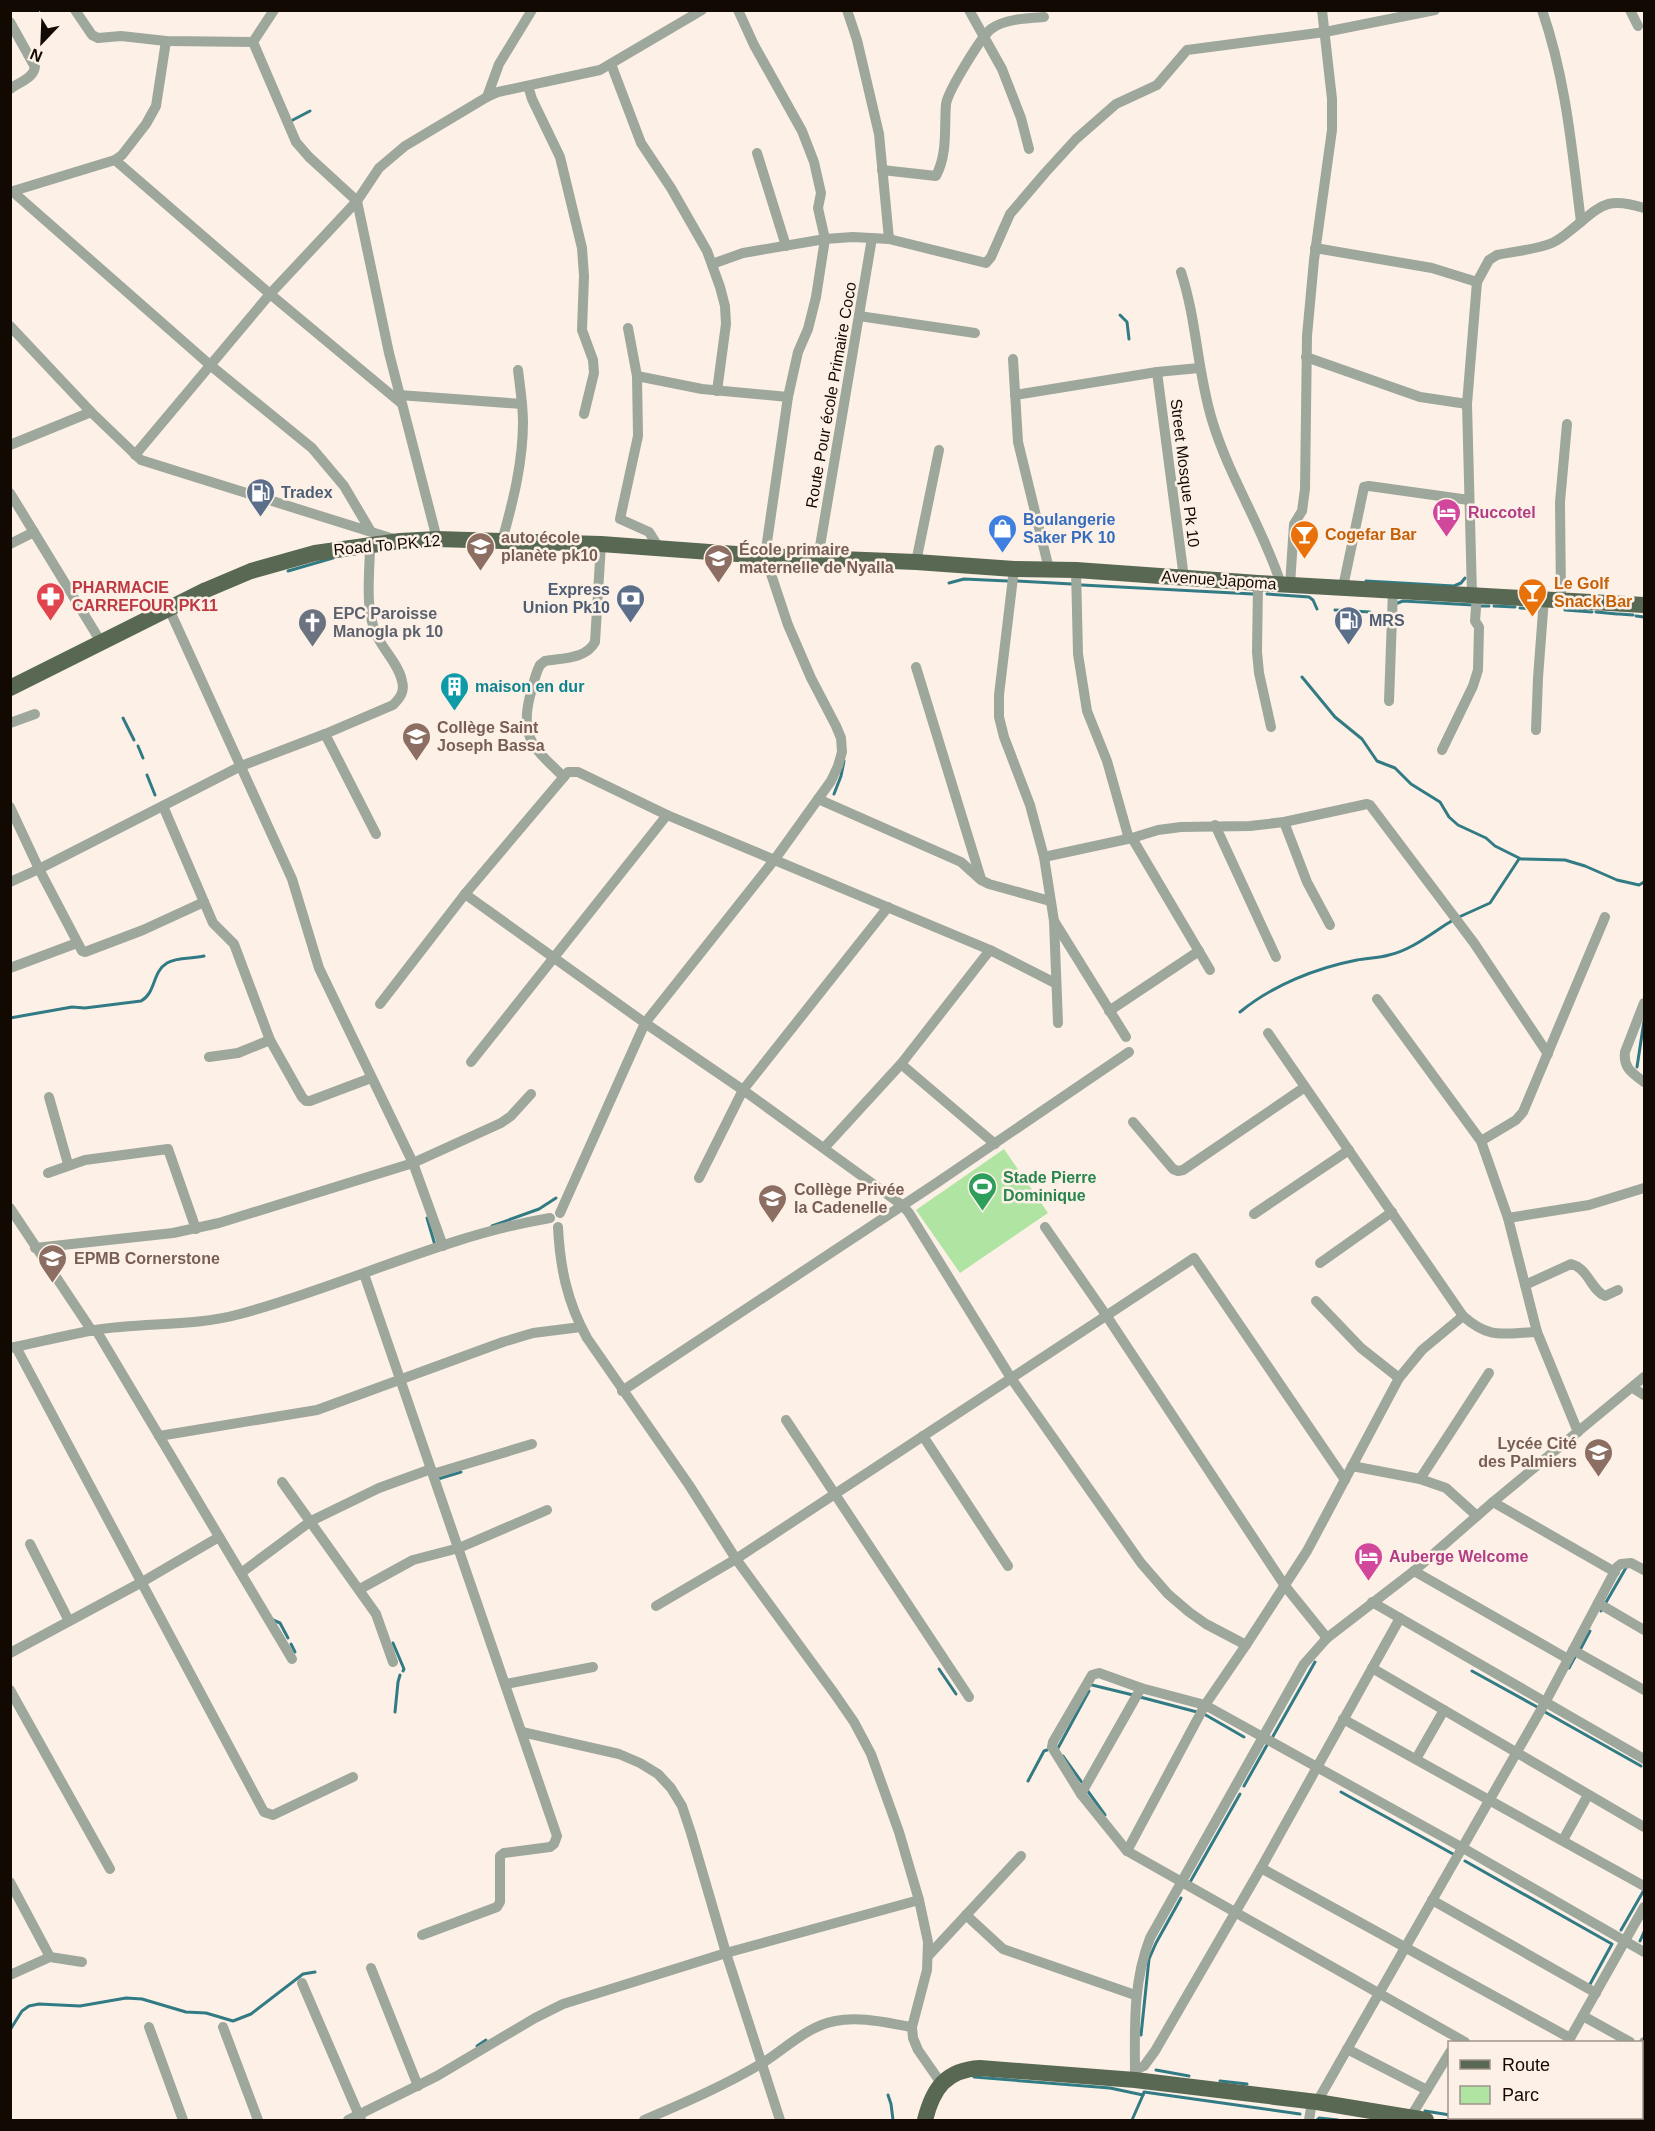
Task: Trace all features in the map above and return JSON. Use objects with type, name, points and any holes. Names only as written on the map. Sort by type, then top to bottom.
[{"type":"main road","name":"Road To PK 12","points":[[10,688],[206,590],[270,564],[370,537],[400,541],[437,539],[601,544],[793,556]]},
{"type":"main road","name":"Avenue Japoma","points":[[793,556],[1014,569],[1076,570],[1258,584],[1644,605]]},
{"type":"main road","points":[[925,2121],[932,2099],[941,2083],[955,2073],[980,2068],[1135,2075],[1418,2120]]},
{"type":"street","points":[[75,10],[94,37],[122,36],[166,41],[253,42]]},
{"type":"street","points":[[253,42],[274,10]]},
{"type":"street","points":[[487,97],[499,63],[532,10]]},
{"type":"street","points":[[135,455],[270,294],[357,201],[379,168],[392,157],[487,97],[498,92],[589,73],[611,64],[702,10]]},
{"type":"street","points":[[560,1213],[645,1023],[775,859],[831,781],[842,752],[841,738],[788,626],[765,555],[788,397],[798,352],[808,329],[816,297],[825,239],[818,208],[821,193],[802,131],[746,29],[738,10]]},
{"type":"street","points":[[847,10],[875,111],[889,240]]},
{"type":"street","points":[[969,10],[1002,69],[1021,118],[1029,149]]},
{"type":"street","points":[[1286,585],[1294,524],[1302,511],[1305,489],[1307,336],[1332,130],[1332,99],[1322,10]]},
{"type":"street","points":[[712,264],[743,253],[825,239],[872,238],[986,263],[991,257],[1010,214],[1045,173],[1076,140],[1116,104],[1157,85],[1182,53],[1193,48],[1324,32],[1391,15],[1435,10]]},
{"type":"street","points":[[1542,10],[1555,49],[1566,101],[1581,222]]},
{"type":"street","points":[[1630,10],[1638,26]]},
{"type":"street","points":[[882,170],[936,176],[943,156],[948,96],[983,38],[992,28],[1018,19],[1044,17]]},
{"type":"street","points":[[10,22],[34,68],[30,77],[10,89]]},
{"type":"street","points":[[11,191],[115,160],[122,155],[146,124],[156,106],[166,41]]},
{"type":"street","points":[[253,42],[296,142],[357,201],[400,399],[437,539]]},
{"type":"street","points":[[611,64],[641,143],[671,188],[712,264],[725,306],[726,324],[717,391]]},
{"type":"street","points":[[528,86],[560,157],[582,248],[584,276],[582,330],[593,360],[594,373],[584,414]]},
{"type":"street","points":[[757,153],[786,246]]},
{"type":"street","points":[[115,160],[270,294],[400,399],[522,404]]},
{"type":"street","points":[[10,882],[241,766],[393,705],[401,697],[402,678],[377,636],[372,623],[370,537],[344,486],[312,448],[210,365],[11,191]]},
{"type":"street","points":[[1442,750],[1473,687],[1478,670],[1479,627],[1475,621],[1467,404],[1477,282],[1489,260],[1497,255],[1551,243],[1597,208],[1611,202],[1625,202],[1644,208]]},
{"type":"street","name":"Route Pour école Primaire Coco","points":[[818,558],[872,238]]},
{"type":"street","points":[[1316,248],[1432,268],[1477,282]]},
{"type":"street","points":[[1181,272],[1193,318],[1199,368],[1212,421],[1286,585]]},
{"type":"street","points":[[859,316],[975,333]]},
{"type":"street","points":[[10,326],[91,412],[135,455],[148,464],[370,537]]},
{"type":"street","points":[[628,328],[637,376],[638,436],[620,519],[649,532],[659,548]]},
{"type":"street","points":[[1306,357],[1411,394],[1467,404]]},
{"type":"street","points":[[1013,359],[1018,442],[1049,569]]},
{"type":"street","points":[[1015,395],[1157,372],[1199,368]]},
{"type":"street","points":[[502,541],[516,487],[522,441],[522,404],[518,370]]},
{"type":"street","name":"Street Mosque Pk 10","points":[[1157,372],[1184,578]]},
{"type":"street","points":[[637,376],[717,391],[788,397]]},
{"type":"street","points":[[10,445],[91,412]]},
{"type":"street","points":[[1536,730],[1538,669],[1552,599],[1567,424]]},
{"type":"street","points":[[916,562],[939,450]]},
{"type":"street","points":[[1343,587],[1364,487],[1469,500]]},
{"type":"street","points":[[10,493],[101,642]]},
{"type":"street","points":[[10,544],[34,532]]},
{"type":"street","points":[[564,777],[531,742],[525,720],[540,664],[586,653],[595,642],[601,544]]},
{"type":"street","points":[[1014,569],[999,694],[999,717],[1004,737],[1030,805],[1044,857],[1054,921],[1058,1023]]},
{"type":"street","points":[[1076,570],[1078,654],[1087,711],[1110,770],[1131,838],[1210,970]]},
{"type":"street","points":[[1258,584],[1257,652],[1259,673],[1271,727]]},
{"type":"street","points":[[1389,701],[1393,590]]},
{"type":"street","points":[[169,609],[292,879],[319,968],[412,1163],[443,1246]]},
{"type":"street","points":[[916,667],[981,880]]},
{"type":"street","points":[[10,723],[35,714]]},
{"type":"street","points":[[325,734],[376,834]]},
{"type":"street","points":[[380,1004],[465,894],[568,772],[578,772],[667,815],[990,950],[1055,983]]},
{"type":"street","points":[[818,799],[961,862],[981,880],[998,888],[1050,900]]},
{"type":"street","points":[[1044,857],[1158,830],[1215,825],[1250,826],[1284,822],[1367,804],[1373,807],[1474,943],[1548,1054]]},
{"type":"street","points":[[163,806],[213,922],[234,944],[279,1059],[306,1101],[371,1078]]},
{"type":"street","points":[[10,807],[77,943],[85,952],[143,930],[204,902]]},
{"type":"street","points":[[471,1062],[667,815]]},
{"type":"street","points":[[1284,822],[1307,882],[1329,925]]},
{"type":"street","points":[[1215,825],[1276,957]]},
{"type":"street","points":[[465,894],[902,1205],[1011,1377],[1155,1581],[1206,1624],[1246,1645]]},
{"type":"street","points":[[699,1178],[743,1090],[888,907]]},
{"type":"street","points":[[1480,1141],[1516,1120],[1523,1112],[1605,917]]},
{"type":"street","points":[[1054,921],[1126,1037]]},
{"type":"street","points":[[10,968],[77,943]]},
{"type":"street","points":[[824,1148],[901,1064],[990,950]]},
{"type":"street","points":[[1109,1011],[1199,951]]},
{"type":"street","points":[[1377,999],[1480,1141],[1508,1218],[1537,1332],[1578,1432]]},
{"type":"street","points":[[1644,1003],[1624,1060],[1626,1067],[1644,1082]]},
{"type":"street","points":[[1268,1033],[1463,1316],[1477,1328],[1487,1332],[1537,1332]]},
{"type":"street","points":[[209,1057],[238,1053],[270,1040]]},
{"type":"street","points":[[622,1391],[1129,1052]]},
{"type":"street","points":[[901,1064],[995,1143]]},
{"type":"street","points":[[1133,1122],[1173,1168],[1178,1171],[1183,1170],[1305,1087]]},
{"type":"street","points":[[35,1248],[196,1229],[301,1198],[412,1163],[501,1123],[531,1095]]},
{"type":"street","points":[[49,1097],[68,1164]]},
{"type":"street","points":[[48,1173],[68,1164],[168,1149],[196,1229]]},
{"type":"street","points":[[1254,1214],[1349,1150]]},
{"type":"street","points":[[1508,1218],[1589,1205],[1644,1188]]},
{"type":"street","points":[[10,1208],[35,1248],[94,1331],[292,1659]]},
{"type":"street","points":[[1320,1263],[1392,1212]]},
{"type":"street","points":[[352,1777],[273,1815],[264,1812],[142,1582],[13,1348],[94,1331],[224,1318],[268,1306],[443,1246],[524,1222],[549,1218],[552,1213],[560,1213]]},
{"type":"street","points":[[558,1227],[563,1224],[564,1219],[560,1213]]},
{"type":"street","points":[[549,1218],[552,1225],[558,1227]]},
{"type":"street","points":[[558,1227],[563,1279],[581,1327],[622,1391],[689,1485],[736,1559],[854,1722],[871,1754],[919,1900],[929,1955],[912,2027],[914,2038],[918,2050],[941,2083]]},
{"type":"street","points":[[1045,1227],[1285,1586],[1327,1638]]},
{"type":"street","points":[[656,1606],[736,1559],[1194,1257],[1345,1480]]},
{"type":"street","points":[[1525,1285],[1571,1264],[1577,1265],[1599,1293],[1605,1296],[1618,1290]]},
{"type":"street","points":[[364,1274],[557,1836],[554,1844],[545,1849],[504,1853],[499,1860],[499,1905],[422,1935]]},
{"type":"street","points":[[1316,1301],[1361,1348],[1399,1378]]},
{"type":"street","points":[[1127,1851],[1205,1705],[1307,1551],[1399,1378],[1422,1350],[1463,1316]]},
{"type":"street","points":[[159,1436],[317,1410],[533,1333],[581,1327]]},
{"type":"street","points":[[1420,1479],[1489,1374]]},
{"type":"street","points":[[1135,2075],[1136,1995],[1142,1959],[1150,1938],[1304,1664],[1327,1638],[1414,1571],[1493,1502],[1644,1377]]},
{"type":"street","points":[[1633,1388],[1644,1395]]},
{"type":"street","points":[[786,1420],[969,1697]]},
{"type":"street","points":[[923,1436],[1008,1566]]},
{"type":"street","points":[[241,1574],[311,1521],[379,1488],[532,1444]]},
{"type":"street","points":[[1352,1466],[1420,1479],[1446,1488],[1477,1516]]},
{"type":"street","points":[[282,1482],[376,1614],[393,1662]]},
{"type":"street","points":[[1493,1502],[1615,1572]]},
{"type":"street","points":[[360,1589],[413,1560],[459,1548],[547,1510]]},
{"type":"street","points":[[10,1653],[142,1582],[219,1537]]},
{"type":"street","points":[[30,1544],[69,1621]]},
{"type":"street","points":[[1309,2121],[1314,2102],[1463,1848],[1615,1572],[1621,1564],[1625,1563],[1644,1570]]},
{"type":"street","points":[[1414,1571],[1570,1655],[1644,1690]]},
{"type":"street","points":[[1372,1602],[1644,1759]]},
{"type":"street","points":[[1598,1603],[1644,1630]]},
{"type":"street","points":[[1135,2075],[1155,2051],[1261,1868],[1400,1618]]},
{"type":"street","points":[[506,1684],[593,1667]]},
{"type":"street","points":[[1372,1668],[1644,1827]]},
{"type":"street","points":[[1459,2041],[1127,1851],[1081,1794],[1053,1750],[1053,1742],[1092,1675],[1095,1673],[1205,1705],[1463,1848],[1644,1952]]},
{"type":"street","points":[[1081,1794],[1141,1688]]},
{"type":"street","points":[[10,1690],[110,1869]]},
{"type":"street","points":[[1416,1759],[1444,1710]]},
{"type":"street","points":[[1343,1719],[1644,1886]]},
{"type":"street","points":[[522,1732],[619,1754],[658,1774],[671,1788],[681,1806],[780,2121]]},
{"type":"street","points":[[1563,1840],[1588,1795]]},
{"type":"street","points":[[929,1955],[1021,1856]]},
{"type":"street","points":[[1261,1868],[1569,2040],[1644,1907]]},
{"type":"street","points":[[10,1882],[50,1957]]},
{"type":"street","points":[[348,2121],[360,2118],[462,2062],[550,2009],[726,1953],[919,1900]]},
{"type":"street","points":[[1432,1900],[1596,1993]]},
{"type":"street","points":[[966,1915],[1003,1949],[1136,1995]]},
{"type":"street","points":[[10,1975],[50,1957],[82,1962]]},
{"type":"street","points":[[371,1968],[418,2086]]},
{"type":"street","points":[[302,1983],[360,2118]]},
{"type":"street","points":[[1583,2016],[1627,2041]]},
{"type":"street","points":[[644,2121],[762,2063],[817,2027],[832,2021],[862,2020],[912,2027]]},
{"type":"street","points":[[223,2026],[258,2121]]},
{"type":"street","points":[[149,2027],[183,2121]]},
{"type":"street","points":[[1347,2049],[1427,2090]]},
{"type":"street","points":[[1418,2120],[1427,2090],[1448,2054]]},
{"type":"green space","name":"Stade Pierre Dominique","points":[[1004,1149],[1048,1213],[960,1273],[916,1210]]},
{"type":"waterway","points":[[289,122],[310,111]]},
{"type":"waterway","points":[[1120,315],[1127,322],[1129,339]]},
{"type":"waterway","points":[[288,571],[333,558]]},
{"type":"waterway","points":[[1366,581],[1454,586],[1465,578]]},
{"type":"waterway","points":[[949,583],[964,579],[1008,581]]},
{"type":"waterway","points":[[1017,581],[1072,584]]},
{"type":"waterway","points":[[1082,585],[1253,594]]},
{"type":"waterway","points":[[1267,594],[1309,597],[1317,609]]},
{"type":"waterway","points":[[1395,604],[1403,601],[1473,605]]},
{"type":"waterway","points":[[1480,606],[1489,606]]},
{"type":"waterway","points":[[1494,606],[1515,607]]},
{"type":"waterway","points":[[1520,608],[1537,609]]},
{"type":"waterway","points":[[1335,610],[1370,612]]},
{"type":"waterway","points":[[1565,610],[1592,612]]},
{"type":"waterway","points":[[1596,612],[1617,614]]},
{"type":"waterway","points":[[1619,614],[1633,615]]},
{"type":"waterway","points":[[1636,616],[1644,617]]},
{"type":"waterway","points":[[1302,677],[1335,717],[1362,739],[1377,761],[1395,768],[1411,784],[1440,802],[1449,817],[1458,825],[1486,838],[1495,846],[1521,859],[1565,860],[1617,880],[1639,885],[1644,882]]},
{"type":"waterway","points":[[123,718],[134,740]]},
{"type":"waterway","points":[[138,746],[143,758]]},
{"type":"waterway","points":[[834,794],[844,761]]},
{"type":"waterway","points":[[147,775],[155,795]]},
{"type":"waterway","points":[[1459,917],[1490,903],[1519,859]]},
{"type":"waterway","points":[[1240,1012],[1266,994],[1311,973],[1342,963],[1398,953],[1453,920]]},
{"type":"waterway","points":[[10,1018],[72,1007],[85,1008],[141,1001],[149,993],[159,972],[167,963],[204,956]]},
{"type":"waterway","points":[[1637,1067],[1644,1021]]},
{"type":"waterway","points":[[492,1226],[539,1209],[556,1198]]},
{"type":"waterway","points":[[427,1218],[435,1245]]},
{"type":"waterway","points":[[438,1479],[461,1472]]},
{"type":"waterway","points":[[1601,1611],[1627,1566]]},
{"type":"waterway","points":[[273,1620],[280,1623],[288,1638]]},
{"type":"waterway","points":[[1580,1650],[1590,1631]]},
{"type":"waterway","points":[[393,1643],[403,1671]]},
{"type":"waterway","points":[[291,1644],[295,1652]]},
{"type":"waterway","points":[[1569,1668],[1576,1655]]},
{"type":"waterway","points":[[1272,1738],[1315,1662]]},
{"type":"waterway","points":[[939,1669],[956,1694]]},
{"type":"waterway","points":[[1472,1671],[1539,1708]]},
{"type":"waterway","points":[[395,1712],[400,1675]]},
{"type":"waterway","points":[[1092,1685],[1133,1695]]},
{"type":"waterway","points":[[1058,1748],[1089,1691]]},
{"type":"waterway","points":[[1140,1697],[1197,1712]]},
{"type":"waterway","points":[[1545,1712],[1641,1766]]},
{"type":"waterway","points":[[1204,1714],[1244,1737]]},
{"type":"waterway","points":[[1244,1786],[1267,1745]]},
{"type":"waterway","points":[[1028,1781],[1044,1751],[1047,1750]]},
{"type":"waterway","points":[[1063,1756],[1083,1784]]},
{"type":"waterway","points":[[1087,1790],[1105,1815]]},
{"type":"waterway","points":[[1341,1792],[1453,1854]]},
{"type":"waterway","points":[[1189,1884],[1240,1794]]},
{"type":"waterway","points":[[1465,1861],[1612,1944],[1589,1986]]},
{"type":"waterway","points":[[1621,1930],[1644,1890]]},
{"type":"waterway","points":[[1141,2035],[1149,1959],[1181,1898]]},
{"type":"waterway","points":[[1640,1941],[1644,1932]]},
{"type":"waterway","points":[[10,2030],[22,2011],[29,2006],[39,2004],[80,2006],[126,1998],[142,1999],[186,2012],[206,2013],[233,2021],[251,2014],[303,1974],[315,1972]]},
{"type":"waterway","points":[[477,2046],[486,2040]]},
{"type":"waterway","points":[[1156,2070],[1189,2076]]},
{"type":"waterway","points":[[974,2077],[1110,2088],[1143,2095],[1144,2092],[1300,2114]]},
{"type":"waterway","points":[[1220,2081],[1247,2084]]},
{"type":"waterway","points":[[888,2095],[893,2120]]},
{"type":"waterway","points":[[1132,2120],[1143,2095]]},
{"type":"waterway","points":[[1425,2111],[1448,2115]]},
{"type":"waterway","points":[[1317,2120],[1319,2118],[1338,2120]]},
{"type":"waterway","points":[[1475,2119],[1485,2120]]},
{"type":"place","name":"Tradex","points":[[260,518]]},
{"type":"place","name":"Ruccotel","points":[[1447,538]]},
{"type":"place","name":"Boulangerie Saker PK 10","points":[[1002,554]]},
{"type":"place","name":"Cogefar Bar","points":[[1304,560]]},
{"type":"place","name":"auto école planète pk10","points":[[480,572]]},
{"type":"place","name":"École primaire maternelle de Nyalla","points":[[718,584]]},
{"type":"place","name":"Le Golf Snack Bar","points":[[1533,618]]},
{"type":"place","name":"PHARMACIE CARREFOUR PK11","points":[[51,622]]},
{"type":"place","name":"Express Union Pk10","points":[[631,624]]},
{"type":"place","name":"MRS","points":[[1348,646]]},
{"type":"place","name":"EPC Paroisse Manogla pk 10","points":[[312,648]]},
{"type":"place","name":"maison en dur","points":[[454,712]]},
{"type":"place","name":"Collège Saint Joseph Bassa","points":[[416,762]]},
{"type":"place","name":"Stade Pierre Dominique","points":[[982,1212]]},
{"type":"place","name":"Collège Privée la Cadenelle","points":[[773,1224]]},
{"type":"place","name":"EPMB Cornerstone","points":[[53,1284]]},
{"type":"place","name":"Lycée Cité des Palmiers","points":[[1598,1478]]},
{"type":"place","name":"Auberge Welcome","points":[[1368,1582]]}]
